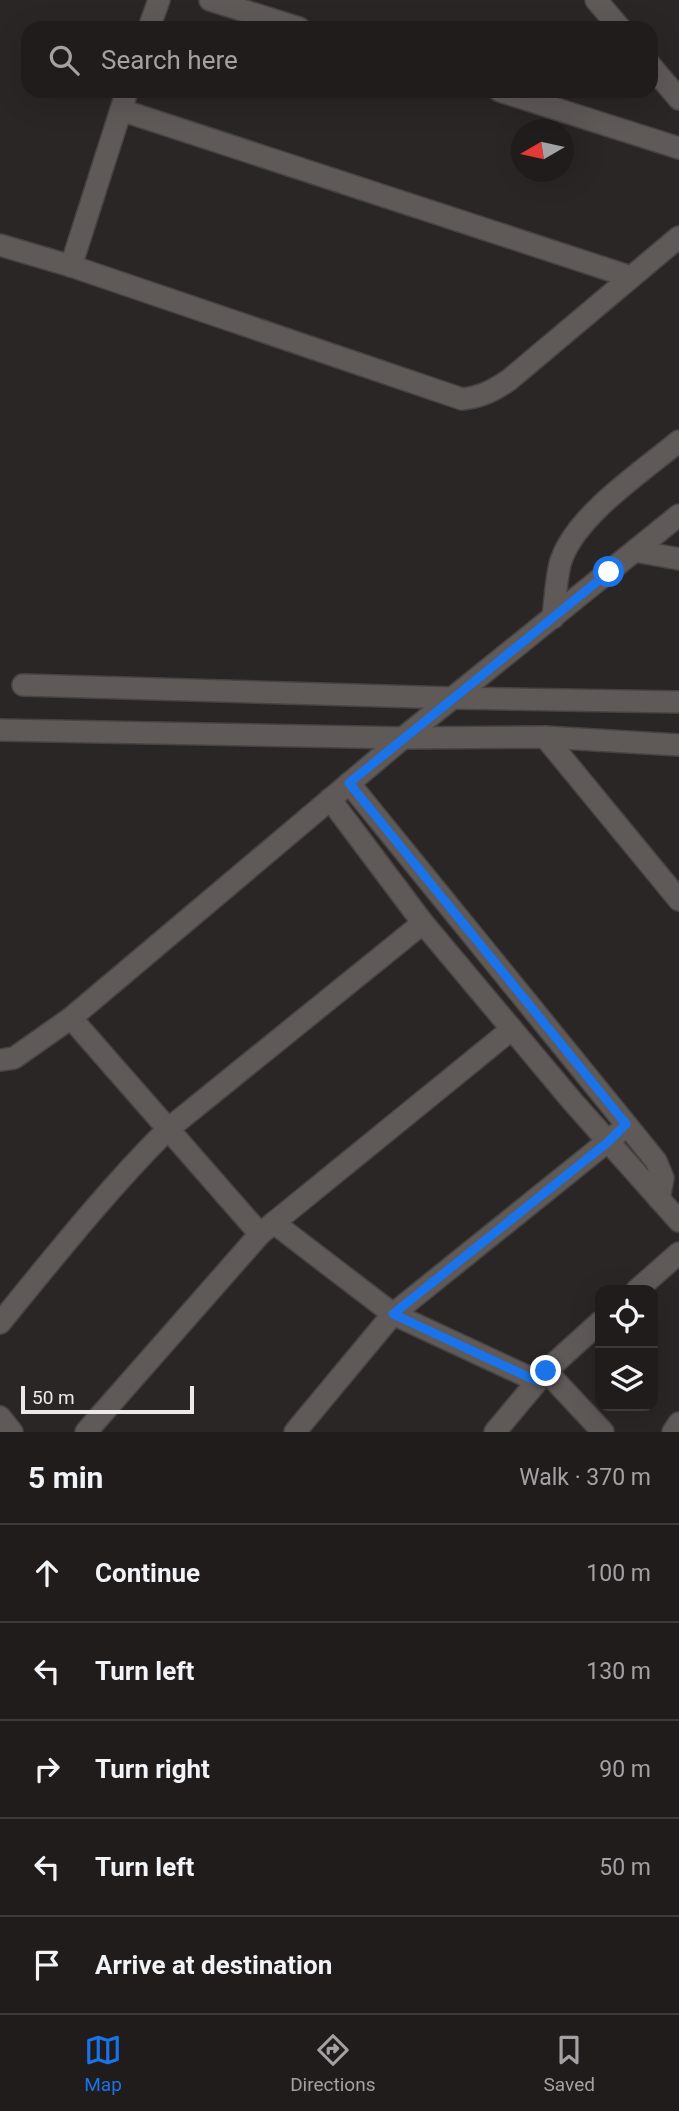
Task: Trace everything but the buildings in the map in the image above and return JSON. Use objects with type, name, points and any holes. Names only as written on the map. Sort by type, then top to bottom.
[{"type":"street","points":[[152,21],[159,0]]},
{"type":"street","points":[[210,0],[277,21]]},
{"type":"street","points":[[596,0],[614,21]]},
{"type":"street","points":[[658,74],[679,99]]},
{"type":"street","points":[[522,98],[679,148]]},
{"type":"street","points":[[71,266],[124,101],[631,277]]},
{"type":"street","points":[[0,245],[71,266],[462,399],[494,391],[679,237]]},
{"type":"street","points":[[553,618],[561,563],[573,535],[596,510],[679,441]]},
{"type":"street","points":[[0,1060],[14,1058],[71,1018],[403,738],[679,515]]},
{"type":"street","points":[[635,551],[679,559]]},
{"type":"street","points":[[23,685],[679,702]]},
{"type":"street","points":[[0,730],[403,738],[545,737],[679,745]]},
{"type":"street","points":[[545,737],[679,900]]},
{"type":"street","points":[[349,783],[661,1168],[663,1185],[659,1199]]},
{"type":"street","points":[[330,799],[424,923],[608,1142],[679,1222]]},
{"type":"street","points":[[0,1323],[77,1229],[167,1130],[424,923]]},
{"type":"street","points":[[71,1018],[167,1130],[267,1228],[393,1314],[541,1376],[603,1432]]},
{"type":"street","points":[[86,1432],[267,1228],[512,1029]]},
{"type":"street","points":[[295,1432],[393,1314],[608,1142],[626,1124]]},
{"type":"street","points":[[642,1285],[679,1253]]},
{"type":"street","points":[[495,1432],[541,1376],[595,1327]]},
{"type":"street","points":[[0,1418],[12,1432]]},
{"type":"street","points":[[673,1432],[679,1423]]},
{"type":"route","points":[[546,1371],[537,1381],[393,1314],[608,1142],[626,1124],[349,783],[609,572]]}]
